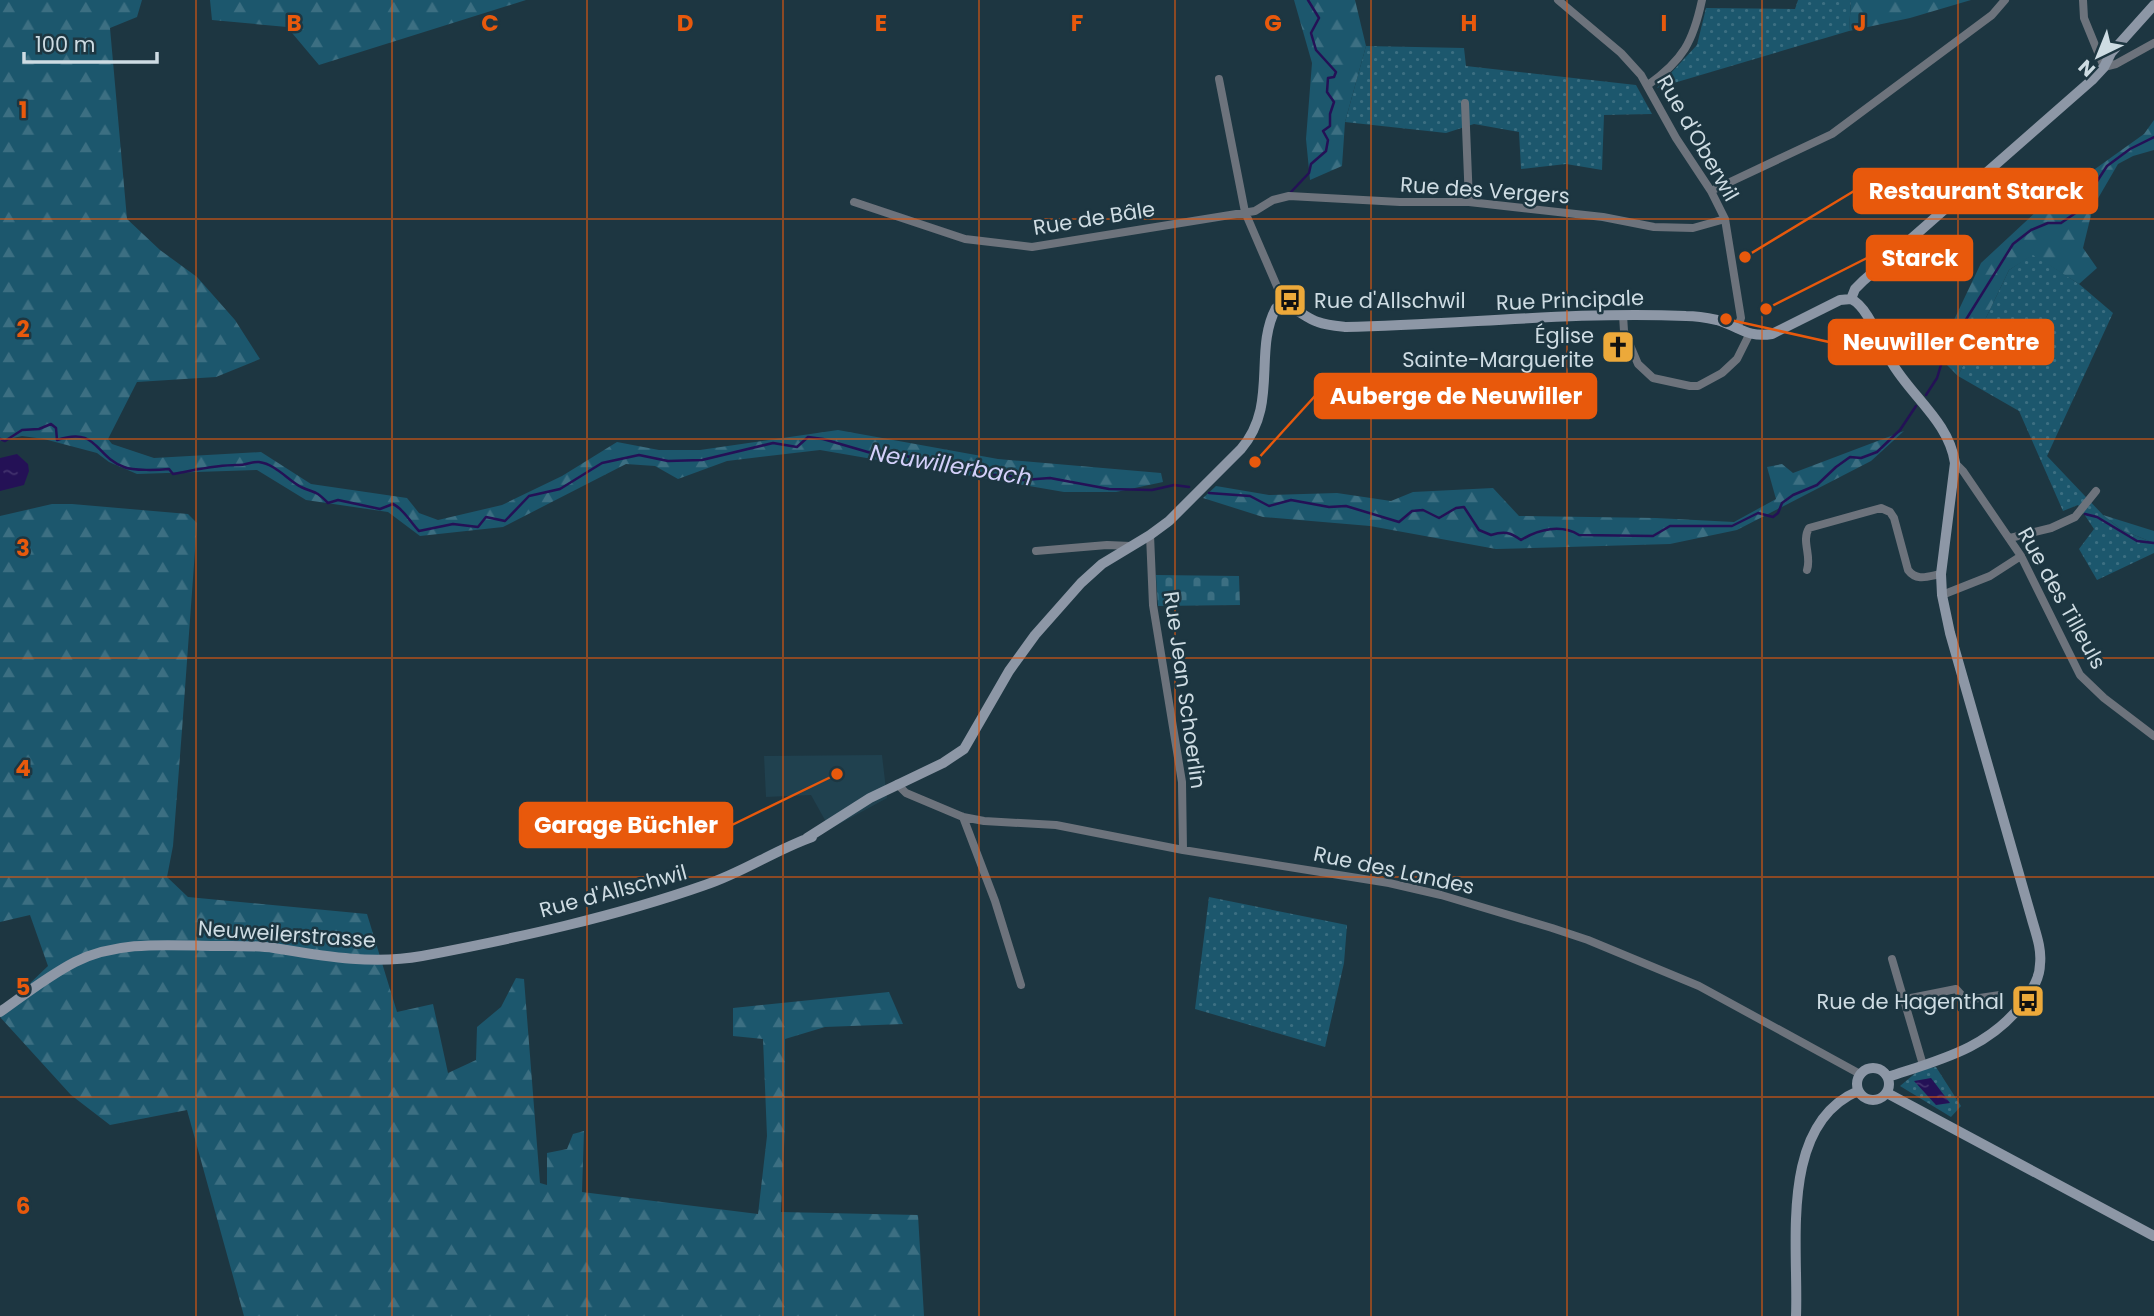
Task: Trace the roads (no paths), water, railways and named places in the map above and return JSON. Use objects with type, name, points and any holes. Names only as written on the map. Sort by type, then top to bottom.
[{"type":"street","name":"Rue d'Oberwil","points":[[1558,0],[1621,53],[1648,85],[1676,138],[1711,191],[1725,219],[1741,318],[1737,329]]},
{"type":"street","points":[[1648,85],[1668,71],[1687,49],[1702,0]]},
{"type":"street","points":[[1711,191],[1832,134],[1992,15],[2005,0]]},
{"type":"street","points":[[2083,0],[2084,19],[2104,67]]},
{"type":"street","points":[[1851,299],[1855,289],[1863,281],[2092,80],[2104,67],[2111,52],[2154,5]]},
{"type":"street","points":[[2104,67],[2116,64],[2154,43]]},
{"type":"street","points":[[1219,79],[1245,212],[1279,291],[1282,306]]},
{"type":"street","points":[[1465,103],[1469,202]]},
{"type":"street","name":"Rue des Vergers","points":[[1245,212],[1255,211],[1273,200],[1289,195],[1400,202],[1469,202],[1603,217],[1654,228],[1693,228],[1725,219]]},
{"type":"street","name":"Rue de Bâle","points":[[853,202],[965,239],[1032,247],[1245,212]]},
{"type":"street","points":[[1623,315],[1624,331],[1638,364],[1653,378],[1698,386],[1722,373],[1737,359],[1749,335],[1772,334],[1840,300],[1851,299],[1860,305],[1892,363],[1944,429],[1952,446],[1955,463],[1941,574],[1942,595],[1950,633],[2036,934],[2041,961],[2038,978],[2032,989],[2003,1026],[1975,1045],[1888,1077]]},
{"type":"street","name":"Rue Principale","points":[[1282,306],[1292,308],[1317,322],[1346,327],[1623,315],[1688,316],[1720,321],[1749,335]]},
{"type":"street","name":"Rue d'Allschwil","points":[[421,956],[628,909],[707,885],[807,838],[821,827],[964,749],[1009,671],[1035,635],[1081,583],[1102,564],[1169,521],[1251,438],[1262,404],[1271,316],[1276,308],[1282,306]]},
{"type":"street","name":"Rue des Tilleuls","points":[[1955,463],[2021,556],[2080,675],[2104,698],[2154,736]]},
{"type":"street","points":[[2010,538],[2051,528],[2075,517],[2096,491]]},
{"type":"street","points":[[1807,570],[1809,564],[1806,534],[1810,528],[1881,508],[1890,512],[1894,518],[1908,570],[1912,575],[1919,578],[1941,574]]},
{"type":"street","name":"Rue Jean Schoerlin","points":[[1150,535],[1153,605],[1182,782],[1183,850]]},
{"type":"street","points":[[1036,551],[1096,545],[1131,546]]},
{"type":"street","points":[[1942,595],[1990,576],[2021,556]]},
{"type":"street","name":"Rue des Landes","points":[[897,784],[906,793],[963,817],[984,821],[1056,825],[1183,850],[1389,883],[1441,895],[1564,932],[1699,986],[1860,1074]]},
{"type":"street","points":[[963,817],[995,901],[1021,985]]},
{"type":"street","name":"Neuweilerstrasse","points":[[0,1012],[77,961],[103,951],[130,946],[262,947],[348,959],[388,960],[421,956]]},
{"type":"street","points":[[1892,959],[1906,999],[1923,1065]]},
{"type":"street","points":[[1906,999],[1956,989],[1966,1000],[2000,995]]},
{"type":"street","points":[[1870,1068],[1880,1070],[1888,1077],[1887,1093],[1880,1099],[1870,1100],[1858,1091],[1860,1074],[1870,1068]]},
{"type":"street","points":[[1796,1316],[1796,1202],[1801,1169],[1808,1147],[1820,1124],[1831,1109],[1858,1091]]},
{"type":"street","points":[[1887,1093],[2154,1236]]},
{"type":"water","points":[[17,454],[28,464],[29,471],[24,485],[0,491],[0,458]]},
{"type":"water","points":[[1931,1078],[1950,1103],[1936,1105],[1914,1081]]},
{"type":"waterway","points":[[1291,192],[1309,173],[1311,164],[1326,151],[1328,140],[1323,131],[1330,126],[1334,102],[1327,92],[1328,78],[1334,77],[1336,72],[1316,50],[1311,33],[1319,18],[1308,0]]},
{"type":"waterway","name":"Neuwillerbach","points":[[1926,395],[1937,378],[1941,365],[1953,351],[1962,326],[2013,244],[2031,230],[2048,223],[2061,223],[2077,212],[2107,166],[2130,149],[2154,137]]},
{"type":"waterway","name":"Neuwillerbach","points":[[1209,493],[1250,496],[1269,506],[1291,500],[1329,507],[1346,506],[1399,522],[1412,511],[1423,510],[1439,518],[1456,508],[1464,507],[1479,530],[1491,535],[1507,533],[1521,540],[1535,533],[1557,529],[1579,535],[1653,536],[1670,526],[1732,526],[1758,513],[1773,517],[1782,503],[1817,485],[1850,457],[1861,458],[1877,452],[1900,430],[1916,406]]},
{"type":"waterway","name":"Neuwillerbach","points":[[0,439],[5,441],[22,430],[39,429],[51,424],[56,428],[57,440],[70,437],[88,439],[114,462],[128,468],[169,469],[173,474],[254,462],[265,463],[328,503],[338,500],[380,509],[393,504],[404,512],[419,531],[453,524],[478,527],[486,517],[505,521],[529,496],[560,489],[602,463],[639,455],[668,461],[702,460],[773,443],[797,447],[808,437],[885,457],[897,453],[916,459],[939,458],[982,474],[1023,480],[1050,478],[1109,489],[1152,490],[1174,485],[1189,487]]},
{"type":"waterway","points":[[2085,514],[2097,517],[2137,541],[2154,543]]},
{"type":"place","name":"Restaurant Starck","points":[[1745,257]]},
{"type":"place","name":"Rue d'Allschwil","points":[[1290,300]]},
{"type":"place","name":"Starck","points":[[1766,309]]},
{"type":"place","name":"Neuwiller Centre","points":[[1726,319]]},
{"type":"place","name":"Église Sainte-Marguerite","points":[[1618,347]]},
{"type":"place","name":"Auberge de Neuwiller","points":[[1255,462]]},
{"type":"place","name":"Garage Büchler","points":[[837,774]]},
{"type":"place","name":"Rue de Hagenthal","points":[[2028,1001]]}]
